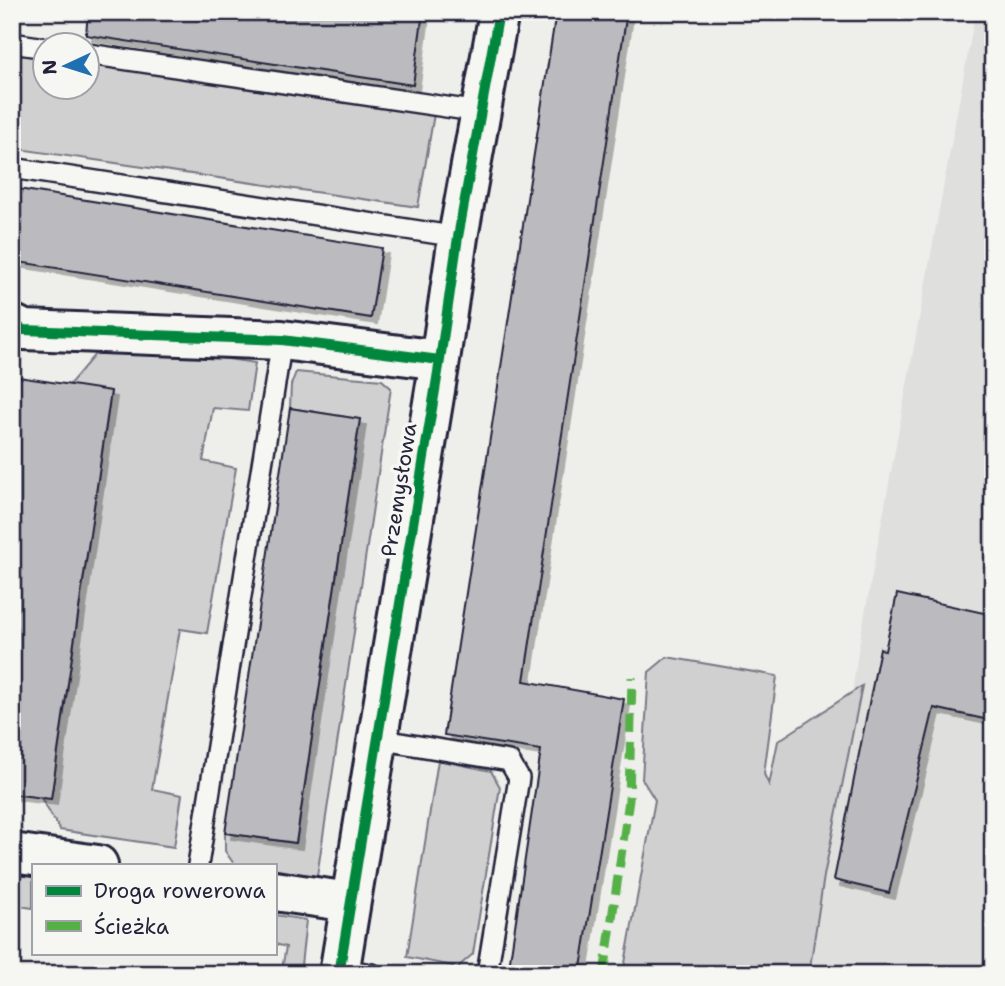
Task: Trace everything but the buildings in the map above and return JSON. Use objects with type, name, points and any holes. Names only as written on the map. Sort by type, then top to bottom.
[{"type":"street","name":"Przemysłowa","points":[[350,972],[350,902],[458,237],[499,12]]},
{"type":"street","points":[[12,324],[24,330],[282,340],[440,360]]},
{"type":"street","points":[[12,853],[91,864]]},
{"type":"street","points":[[276,891],[350,902]]},
{"type":"lane","points":[[12,43],[32,46]]},
{"type":"lane","points":[[102,56],[480,112]]},
{"type":"lane","points":[[12,168],[458,237]]},
{"type":"lane","points":[[198,864],[282,340]]},
{"type":"lane","points":[[377,739],[509,761],[519,778],[487,974]]},
{"type":"shaded area","points":[[880,12],[993,12],[993,974],[810,974],[859,646],[974,20]]},
{"type":"shaded area","points":[[12,52],[32,55],[32,102],[102,102],[102,65],[434,114],[418,207],[12,148]]},
{"type":"shaded area","points":[[106,341],[255,363],[248,411],[213,408],[203,461],[236,468],[207,633],[180,629],[152,789],[182,795],[174,847],[60,830],[41,798],[51,799],[111,392],[69,385]]},
{"type":"shaded area","points":[[296,372],[382,380],[391,388],[317,876],[276,870],[276,864],[234,864],[225,851],[225,833],[296,843],[360,419],[290,408],[291,385]]},
{"type":"shaded area","points":[[667,657],[777,676],[764,774],[769,785],[778,741],[862,686],[824,876],[809,974],[623,974],[655,800],[642,779],[649,672]]},
{"type":"shaded area","points":[[438,760],[491,771],[500,787],[473,954],[458,967],[407,957]]},
{"type":"shaded area","points":[[12,873],[32,876],[32,908],[12,905]]},
{"type":"shaded area","points":[[276,915],[306,920],[300,974],[281,974],[286,947],[276,944]]},
{"type":"marked path","points":[[604,974],[629,800],[632,677]]},
{"type":"cycle path","points":[[339,974],[458,237],[499,12]]},
{"type":"cycle path","points":[[12,324],[24,330],[282,340],[440,360]]}]
